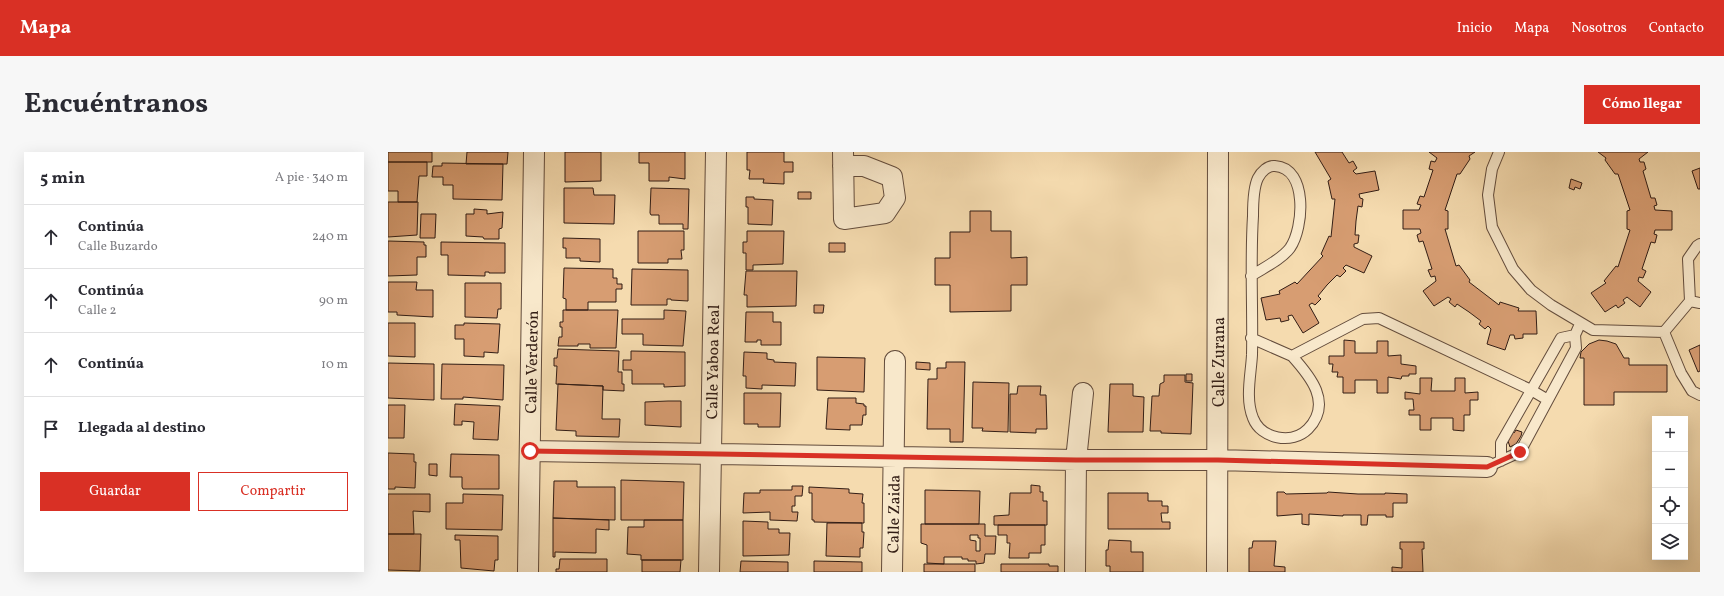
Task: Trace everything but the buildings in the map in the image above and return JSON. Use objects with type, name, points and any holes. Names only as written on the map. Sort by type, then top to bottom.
[{"type":"street","name":"Calle Verderón","points":[[528,572],[534,152]]},
{"type":"street","name":"Calle Yaboa Real","points":[[709,572],[716,152]]},
{"type":"street","name":"Calle Zurana","points":[[1217,572],[1218,152]]},
{"type":"street","name":"Calle Zaida","points":[[892,572],[895,361]]},
{"type":"street","points":[[1075,572],[1076,460],[1083,393]]},
{"type":"street","points":[[530,451],[1076,460],[1218,460],[1494,464]]},
{"type":"lane","points":[[1499,152],[1492,169],[1488,195],[1492,227],[1513,269],[1531,290],[1580,324],[1593,330],[1664,332],[1695,302],[1688,259],[1700,244]]},
{"type":"lane","points":[[1251,276],[1290,248],[1296,234],[1301,212],[1299,193],[1295,179],[1288,171],[1274,166],[1266,168],[1258,178],[1256,185],[1253,213],[1251,276],[1252,338],[1249,393],[1253,418],[1259,427],[1269,435],[1280,438],[1293,437],[1305,432],[1315,422],[1319,410],[1318,396],[1314,384],[1292,356],[1252,338]]},
{"type":"lane","points":[[1292,356],[1363,318],[1379,318],[1531,390],[1548,400]]},
{"type":"lane","points":[[1494,464],[1520,452],[1576,348],[1575,335],[1580,324]]},
{"type":"lane","points":[[1664,332],[1688,385],[1692,391],[1700,395]]},
{"type":"lane","points":[[1494,464],[1500,443],[1561,338],[1575,335]]},
{"type":"route","points":[[530,451],[1076,460],[1218,460],[1487,467],[1520,452]]}]
